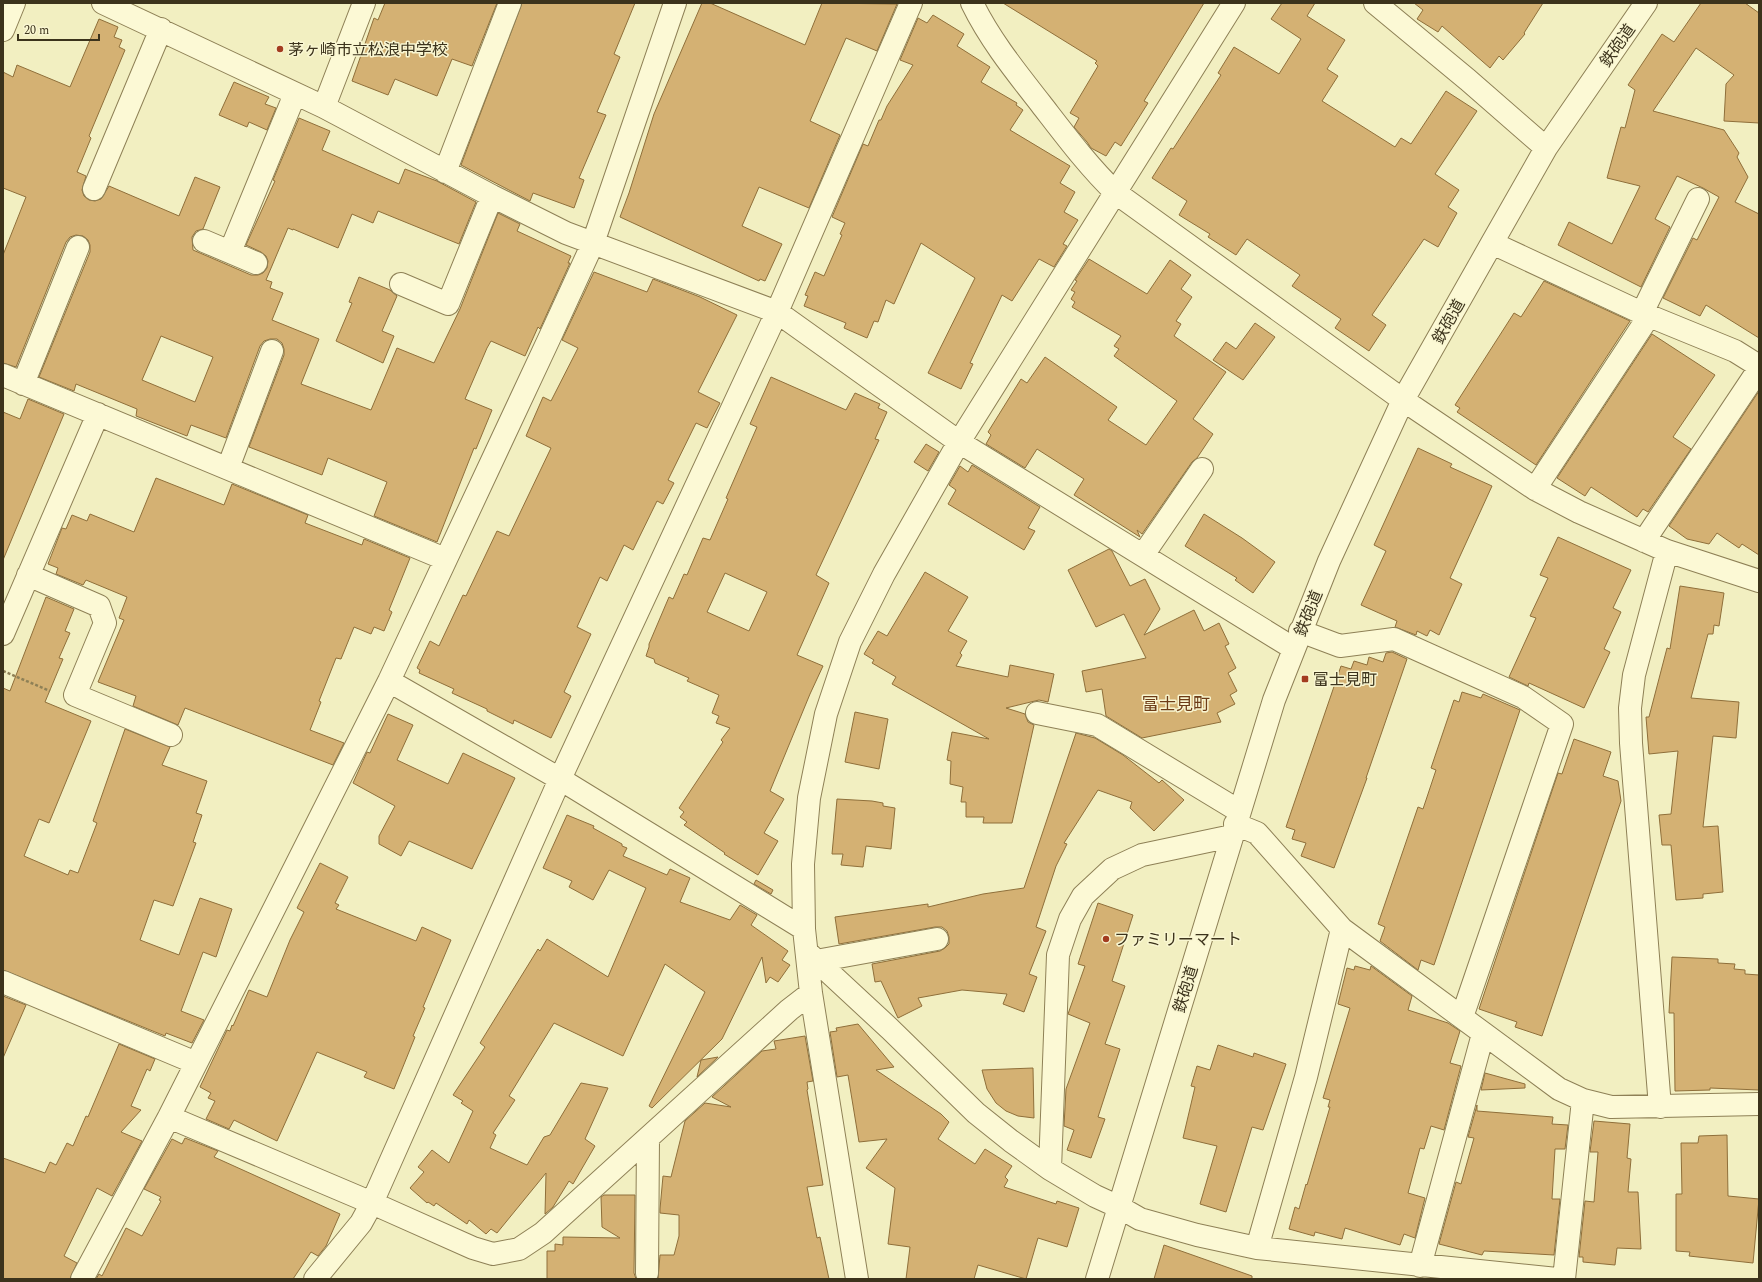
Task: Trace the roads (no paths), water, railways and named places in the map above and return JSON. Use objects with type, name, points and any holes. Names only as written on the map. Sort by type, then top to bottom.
[{"type":"street","points":[[3,30],[14,3]]},
{"type":"street","points":[[103,3],[324,107],[445,172],[566,233],[777,312],[959,442],[1143,555],[1297,640],[1340,646],[1394,639],[1523,697],[1562,724],[1462,1017]]},
{"type":"street","points":[[324,107],[364,3]]},
{"type":"street","points":[[445,172],[510,3]]},
{"type":"street","points":[[82,1279],[169,1117],[389,681],[592,243],[675,3]]},
{"type":"street","points":[[315,1279],[361,1222],[372,1203],[560,779],[777,312],[911,3]]},
{"type":"street","points":[[972,3],[978,16],[1006,59],[1092,169],[1116,193],[1403,400],[1535,489],[1578,512],[1667,551],[1759,581]]},
{"type":"street","points":[[857,1279],[811,993],[811,957],[804,929],[803,864],[809,798],[826,714],[850,642],[884,574],[959,442],[1234,3]]},
{"type":"street","name":"鉄砲道","points":[[1097,1279],[1274,700],[1338,539],[1403,400],[1546,148],[1646,3]]},
{"type":"street","points":[[1384,6],[1546,148]]},
{"type":"street","points":[[94,189],[161,29]]},
{"type":"street","points":[[230,252],[295,94]]},
{"type":"street","points":[[401,284],[448,304],[492,196]]},
{"type":"street","points":[[1535,489],[1645,314],[1698,199]]},
{"type":"street","points":[[204,241],[256,263]]},
{"type":"street","points":[[1492,243],[1645,314],[1735,351],[1759,368],[1644,541]]},
{"type":"street","points":[[23,384],[78,247]]},
{"type":"street","points":[[228,468],[272,351]]},
{"type":"street","points":[[3,376],[98,414],[445,559]]},
{"type":"street","points":[[3,634],[98,414]]},
{"type":"street","points":[[1143,555],[1202,469]]},
{"type":"street","points":[[1660,1107],[1631,743],[1630,708],[1634,675],[1667,551]]},
{"type":"street","points":[[28,575],[99,606],[105,623],[75,695],[171,735]]},
{"type":"street","points":[[389,681],[560,779],[804,929]]},
{"type":"street","points":[[1036,713],[1097,725],[1236,824],[1257,833],[1342,929],[1483,1034],[1560,1089],[1583,1100],[1611,1107],[1759,1104]]},
{"type":"street","points":[[1050,1169],[1058,954],[1070,919],[1083,896],[1112,870],[1142,855],[1236,824]]},
{"type":"street","points":[[1257,1248],[1306,1077],[1342,929]]},
{"type":"street","points":[[811,957],[937,939]]},
{"type":"street","points":[[811,957],[885,1024],[976,1113],[1011,1141],[1050,1169],[1095,1196],[1140,1219],[1197,1235],[1257,1248],[1557,1279]]},
{"type":"street","points":[[3,982],[196,1063]]},
{"type":"street","points":[[169,1117],[372,1203],[472,1248],[493,1254],[518,1250],[543,1233],[789,1010],[811,993]]},
{"type":"street","points":[[1420,1266],[1483,1034]]},
{"type":"street","points":[[1564,1279],[1583,1100]]},
{"type":"street","points":[[647,1273],[648,1138]]},
{"type":"place","name":"茅ヶ崎市立松浪中学校","points":[[280,49]]},
{"type":"place","name":"富士見町","points":[[1305,679]]},
{"type":"place","name":"ファミリーマート","points":[[1106,939]]},
{"type":"district","name":"富士見町","points":[[1176,704]]}]
